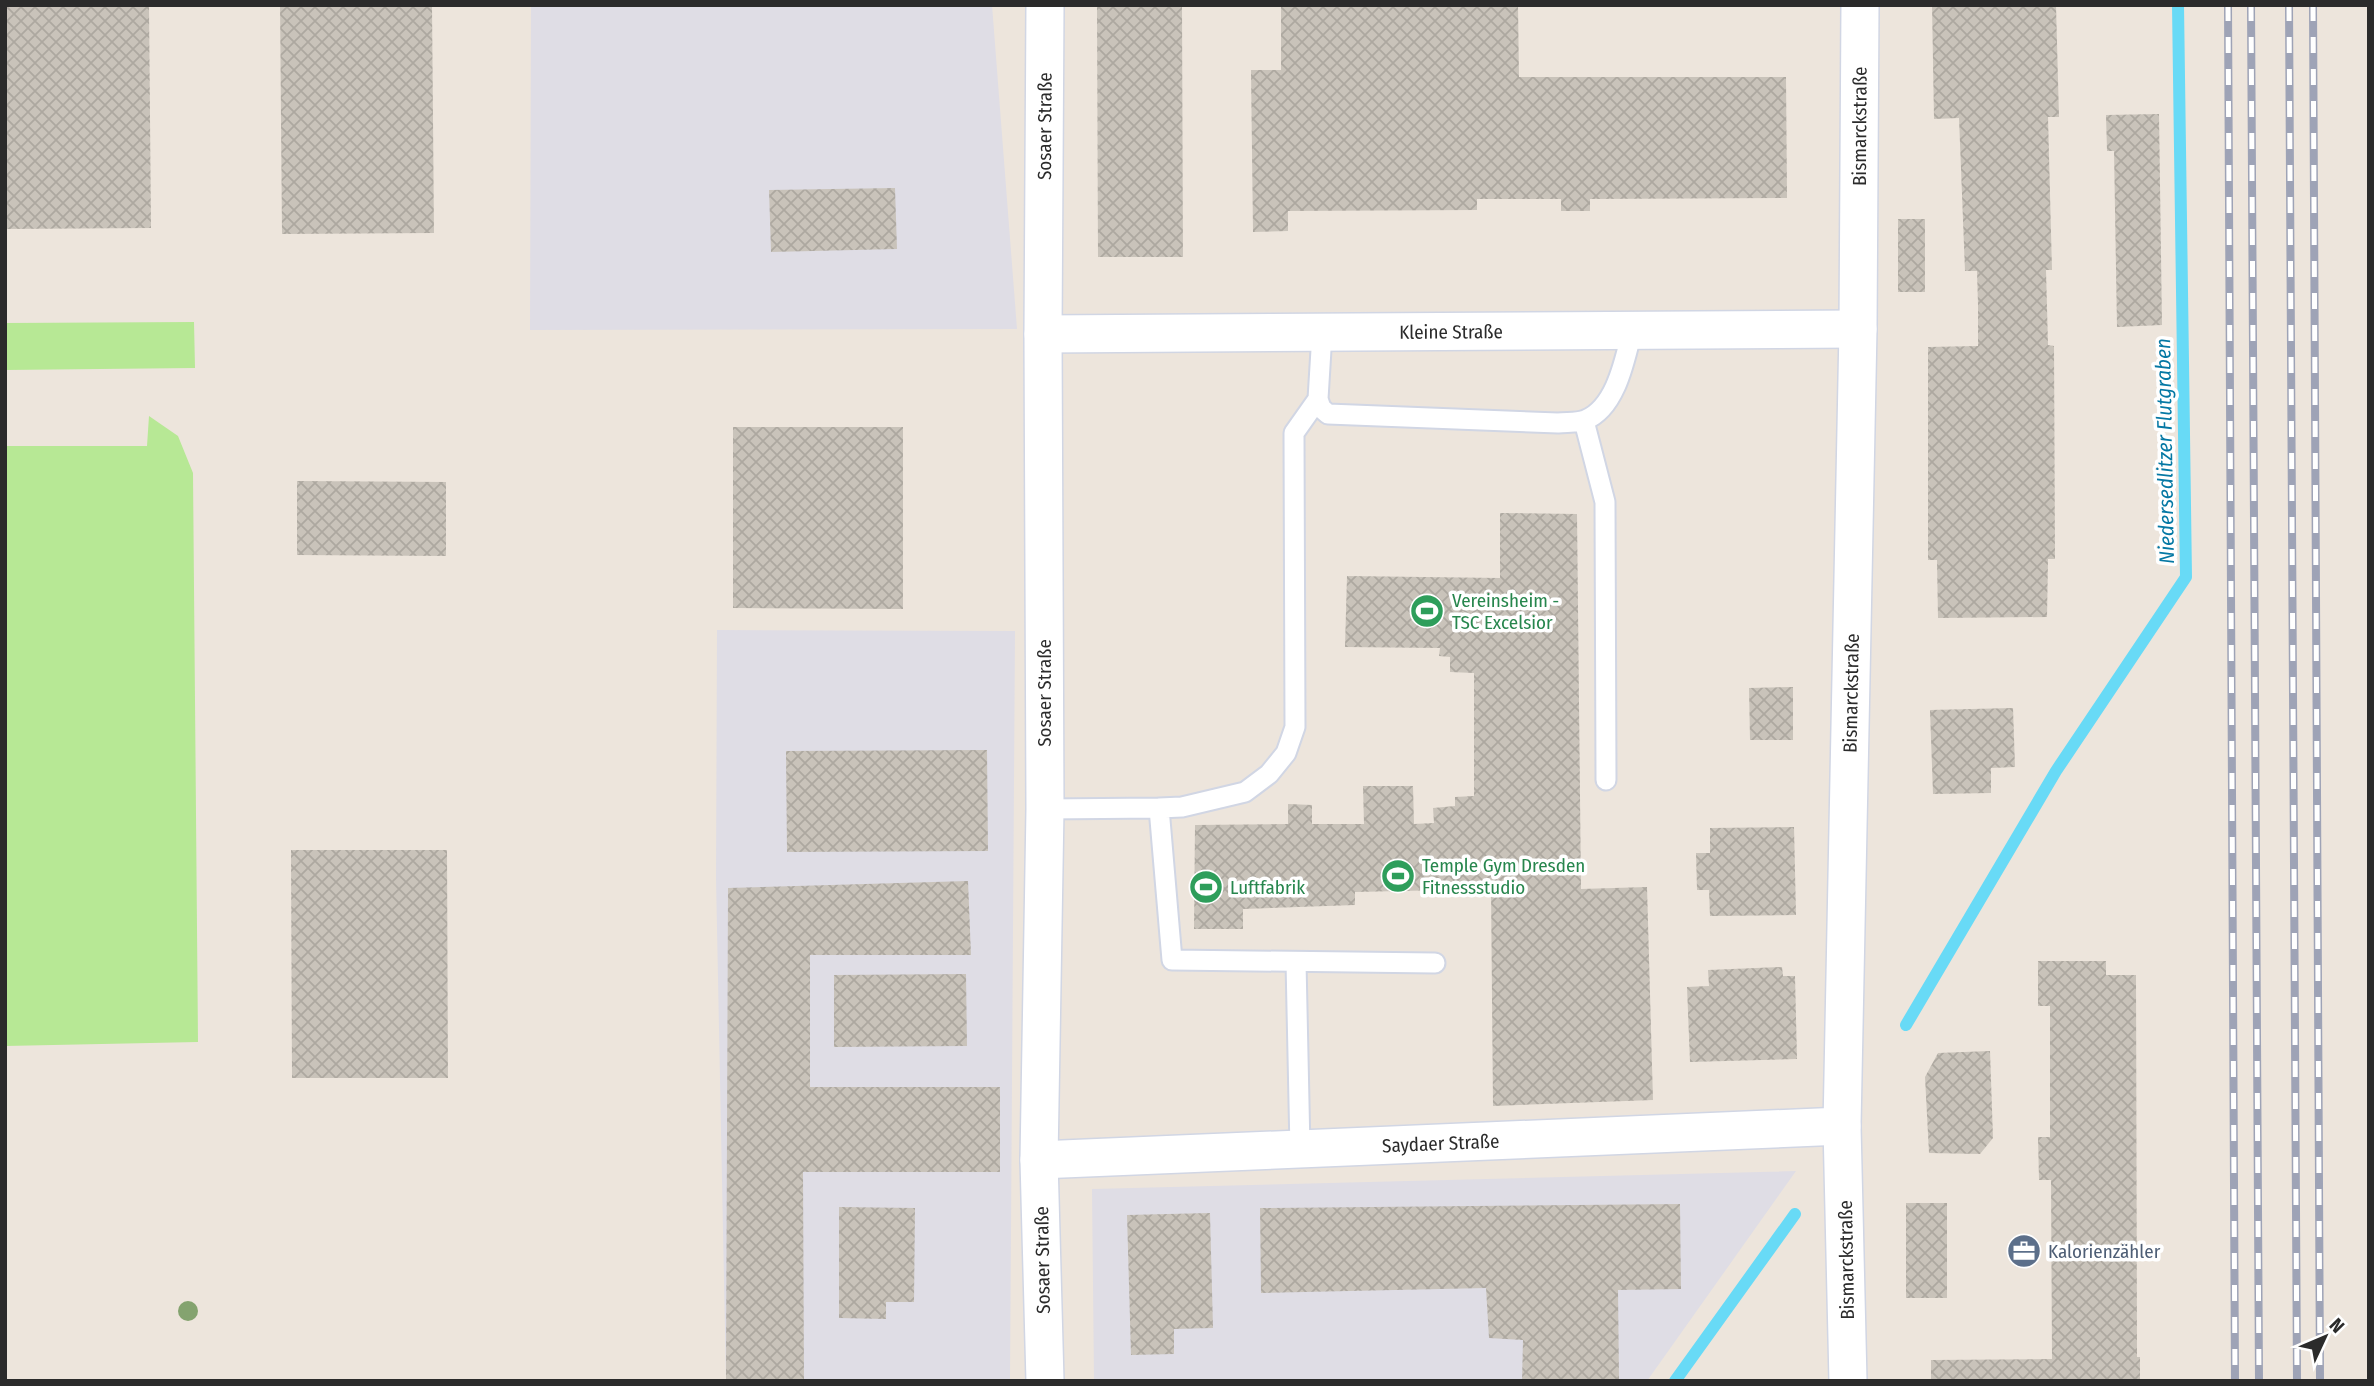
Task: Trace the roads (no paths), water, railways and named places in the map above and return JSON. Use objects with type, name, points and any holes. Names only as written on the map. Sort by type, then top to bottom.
[{"type":"street","name":"Sosaer Straße","points":[[1045,5],[1045,809],[1039,1160],[1045,1381]]},
{"type":"street","name":"Bismarckstraße","points":[[1848,1381],[1842,1126],[1858,329],[1860,5]]},
{"type":"street","name":"Kleine Straße","points":[[1043,334],[1858,329]]},
{"type":"street","name":"Saydaer Straße","points":[[1039,1160],[1842,1126]]},
{"type":"lane","points":[[1322,332],[1318,399],[1321,408],[1328,414],[1558,423],[1584,421],[1597,413],[1620,377],[1632,331]]},
{"type":"lane","points":[[1045,809],[1182,807],[1245,792],[1269,774],[1286,752],[1295,727],[1296,688],[1294,433],[1318,399]]},
{"type":"lane","points":[[1584,421],[1605,502],[1606,780]]},
{"type":"lane","points":[[1159,808],[1172,960],[1435,964]]},
{"type":"lane","points":[[1296,962],[1300,1149]]},
{"type":"waterway","name":"Niedersedlitzer Flutgraben","points":[[1906,1025],[2056,771],[2186,577],[2178,5]]},
{"type":"waterway","name":"Niedersedlitzer Flutgraben","points":[[1675,1381],[1795,1214]]},
{"type":"railway","points":[[2228,5],[2235,1381]]},
{"type":"railway","points":[[2251,5],[2259,1381]]},
{"type":"railway","points":[[2289,5],[2297,1381]]},
{"type":"railway","points":[[2313,5],[2320,1381]]},
{"type":"place","name":"Vereinsheim - TSC Excelsior","points":[[1427,611]]},
{"type":"place","name":"Temple Gym Dresden Fitnessstudio","points":[[1398,876]]},
{"type":"place","name":"Luftfabrik","points":[[1206,887]]},
{"type":"place","name":"Kalorienzähler","points":[[2024,1251]]}]
